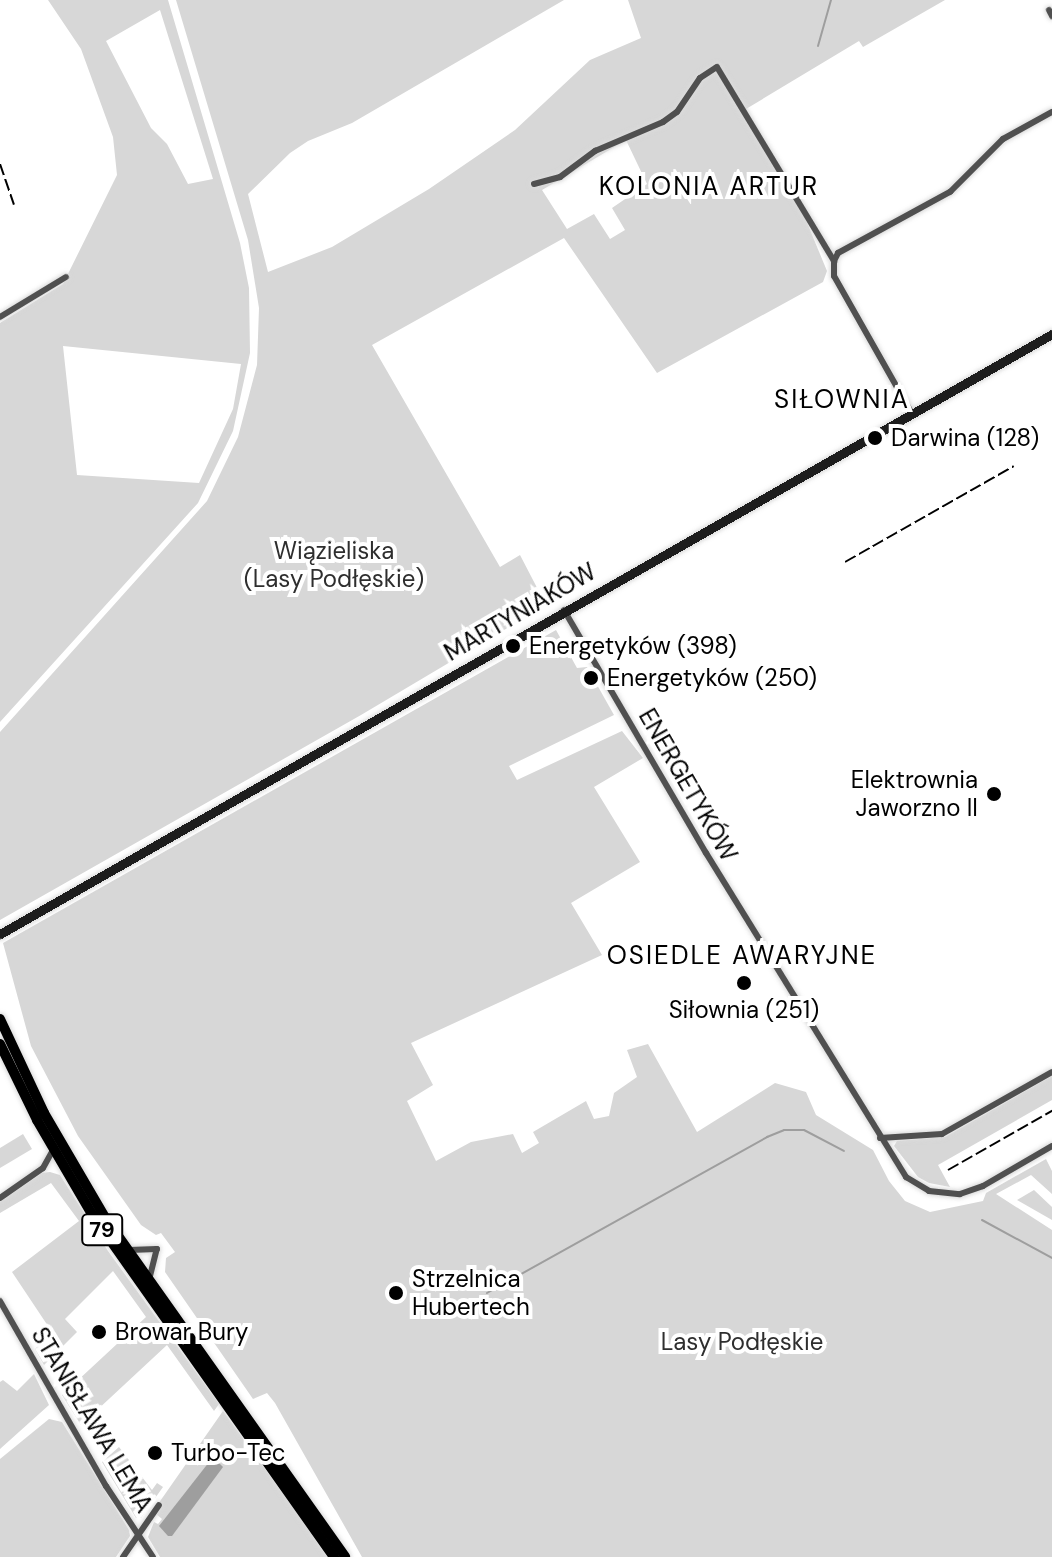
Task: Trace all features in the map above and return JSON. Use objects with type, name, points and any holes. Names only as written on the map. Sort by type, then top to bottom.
[{"type":"main road","name":"MARTYNIAKÓW","points":[[3,930],[1052,334]]},
{"type":"main road","name":"79","points":[[0,1019],[66,1153],[127,1250],[345,1557]]},
{"type":"main road","name":"79","points":[[0,1044],[53,1150],[115,1249],[334,1557]]},
{"type":"street","points":[[534,184],[560,177],[595,151],[663,122],[677,112],[700,78],[717,67],[834,261]]},
{"type":"street","points":[[911,412],[834,276],[834,261],[838,253],[950,192],[1003,139],[1052,112]]},
{"type":"street","points":[[0,317],[66,277]]},
{"type":"street","name":"ENERGETYKÓW","points":[[564,610],[782,977],[906,1177],[921,1187],[948,1194],[971,1191],[1052,1146]]},
{"type":"street","points":[[880,1138],[942,1134],[1052,1072]]},
{"type":"street","points":[[0,1198],[43,1168],[53,1150]]},
{"type":"street","points":[[43,1168],[63,1167]]},
{"type":"street","points":[[127,1250],[157,1249],[149,1281]]},
{"type":"street","name":"STANISŁAWA LEMA","points":[[0,1301],[106,1486],[153,1557]]},
{"type":"street","points":[[123,1557],[159,1505]]},
{"type":"green space","name":"Wiązieliska (Lasy Podłęskie)","points":[[48,0],[168,0],[240,243],[249,288],[250,353],[233,431],[198,503],[0,722],[0,323],[63,284],[117,175],[113,137],[81,49]],"holes":[[[160,10],[213,179],[188,184],[167,144],[151,128],[106,41]],[[63,346],[241,364],[233,409],[199,483],[77,475]]]},
{"type":"green space","name":"Wiązieliska (Lasy Podłęskie)","points":[[176,0],[564,0],[352,123],[308,141],[290,153],[248,194],[268,272],[332,247],[429,189],[515,130],[590,60],[641,38],[628,0],[945,0],[863,47],[859,41],[746,109],[796,196],[827,271],[823,282],[657,373],[564,238],[372,345],[500,567],[520,555],[546,605],[361,715],[0,920],[0,732],[207,501],[238,437],[257,365],[259,308],[248,240]],"holes":[[[626,140],[647,184],[612,208],[625,230],[610,239],[594,214],[567,229],[542,190]]]},
{"type":"green space","name":"Lasy Podłęskie","points":[[556,630],[577,668],[587,667],[614,715],[509,766],[517,780],[622,731],[643,758],[594,787],[640,862],[571,903],[602,955],[411,1043],[433,1085],[407,1101],[436,1161],[471,1142],[513,1134],[522,1153],[539,1143],[533,1132],[586,1101],[594,1119],[609,1116],[614,1093],[637,1077],[627,1050],[648,1044],[697,1132],[775,1083],[806,1092],[816,1115],[873,1150],[889,1181],[905,1201],[930,1212],[983,1201],[986,1193],[1046,1159],[1052,1171],[1052,1194],[1031,1175],[996,1194],[1052,1230],[1052,1557],[362,1557],[275,1403],[267,1393],[253,1399],[165,1272],[166,1258],[175,1252],[161,1233],[156,1235],[141,1225],[78,1136],[31,1046],[3,943]]},
{"type":"green space","points":[[1052,1076],[1052,1100],[938,1165],[950,1187],[929,1183],[918,1177],[894,1146],[897,1141],[945,1137]]},
{"type":"green space","points":[[23,1134],[32,1149],[0,1168],[0,1148]]},
{"type":"green space","points":[[42,1173],[60,1175],[108,1251],[219,1404],[214,1411],[167,1345],[81,1425],[62,1395],[146,1317],[113,1271],[65,1319],[77,1332],[44,1365],[35,1349],[52,1332],[12,1272],[79,1221],[51,1183],[0,1213],[0,1202]]},
{"type":"green space","points":[[1034,1190],[1052,1207],[1052,1220],[1017,1200]]},
{"type":"green space","points":[[34,1374],[49,1405],[0,1449],[0,1382],[3,1380],[17,1391]]},
{"type":"green space","points":[[223,1411],[327,1557],[160,1557],[148,1537],[154,1522],[158,1524],[162,1519],[155,1513],[156,1507]]},
{"type":"green space","points":[[49,1419],[62,1422],[129,1530],[130,1536],[116,1557],[0,1557],[0,1459]]},
{"type":"green space","points":[[119,1447],[152,1490],[157,1483],[163,1487],[141,1518],[136,1518],[102,1462]]},
{"type":"shaded area","points":[[213,1457],[223,1467],[172,1536],[168,1536],[159,1526]]},
{"type":"waterway","points":[[818,46],[831,0]]},
{"type":"waterway","points":[[487,1293],[784,1130],[804,1130],[844,1151]]},
{"type":"waterway","points":[[982,1220],[1052,1258]]},
{"type":"railway","points":[[0,164],[14,205]]},
{"type":"railway","points":[[845,562],[1014,466]]},
{"type":"railway","points":[[948,1170],[1052,1111]]},
{"type":"place","name":"Darwina (128)","points":[[875,438]]},
{"type":"place","name":"Energetyków (398)","points":[[513,646]]},
{"type":"place","name":"Energetyków (250)","points":[[591,678]]},
{"type":"place","name":"Elektrownia Jaworzno II","points":[[994,794]]},
{"type":"place","name":"Siłownia (251)","points":[[744,983]]},
{"type":"place","name":"Strzelnica Hubertech","points":[[396,1293]]},
{"type":"place","name":"Browar Bury","points":[[99,1332]]},
{"type":"place","name":"Turbo-Tec","points":[[155,1453]]},
{"type":"district","name":"KOLONIA ARTUR","points":[[709,187]]},
{"type":"district","name":"SIŁOWNIA","points":[[842,400]]},
{"type":"district","name":"OSIEDLE AWARYJNE","points":[[742,956]]}]
